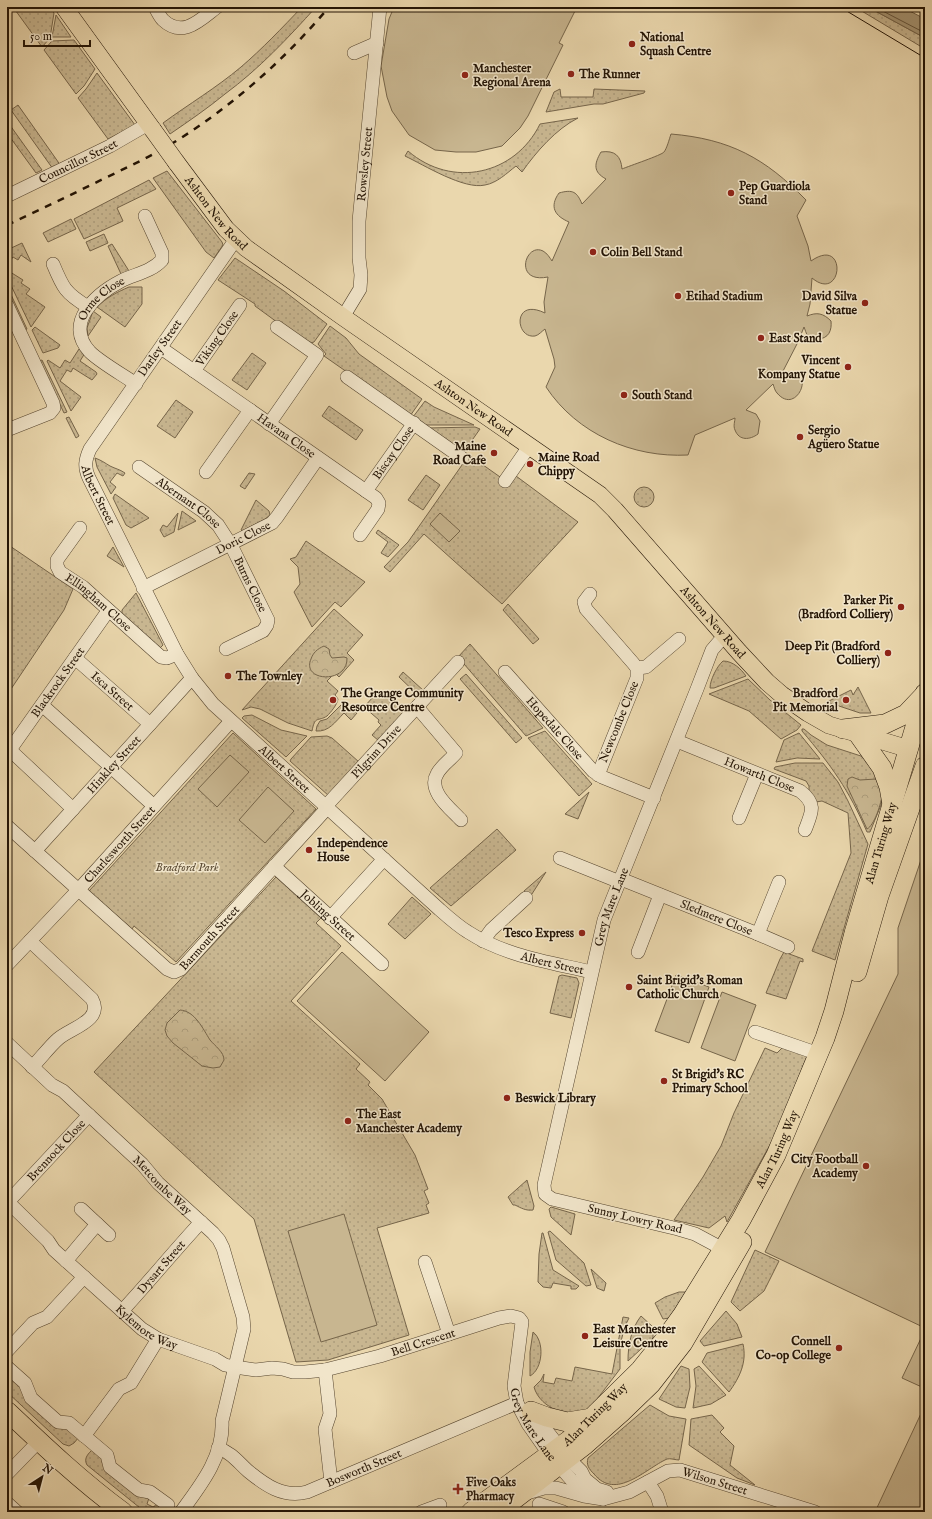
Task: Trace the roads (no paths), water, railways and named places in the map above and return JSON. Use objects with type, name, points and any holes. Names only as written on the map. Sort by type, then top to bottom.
[{"type":"highway","points":[[925,694],[906,714],[884,724],[851,732],[882,768],[888,787],[901,807],[925,793]]},
{"type":"highway","name":"Alan Turing Way","points":[[498,1512],[522,1494],[559,1456],[592,1418],[640,1370],[665,1339],[687,1308],[723,1249],[776,1155],[819,1054],[834,1011],[854,933],[869,885],[901,807],[920,753],[925,694]]},
{"type":"highway","points":[[869,885],[882,854],[910,774],[920,753],[925,732]]},
{"type":"highway","name":"Alan Turing Way","points":[[471,1512],[559,1456],[621,1413],[651,1384],[670,1361],[694,1325],[745,1238],[794,1144],[826,1066],[844,1016],[879,896],[901,807],[925,766]]},
{"type":"highway","points":[[524,1407],[547,1417],[567,1422],[592,1418]]},
{"type":"highway","points":[[7,1411],[107,1501],[123,1512]]},
{"type":"main road","name":"Ashton New Road","points":[[64,7],[150,127],[226,229],[236,239],[276,269],[600,495],[615,510],[724,636],[767,682],[782,695],[829,725],[920,753]]},
{"type":"street","points":[[154,7],[163,20],[175,27],[184,28],[191,27],[217,7]]},
{"type":"street","name":"Rowsley Street","points":[[343,316],[360,290],[361,275],[359,258],[359,222],[380,7]]},
{"type":"street","points":[[354,52],[377,43]]},
{"type":"street","name":"Councillor Street","points":[[7,196],[150,127]]},
{"type":"street","name":"Orme Close","points":[[136,384],[91,353],[82,341],[81,329],[83,318],[88,306],[104,291],[123,280],[156,267],[162,260],[162,253],[144,216]]},
{"type":"street","name":"Darley Street","points":[[85,458],[236,239]]},
{"type":"street","points":[[53,264],[62,286],[68,293],[88,306]]},
{"type":"street","points":[[7,305],[54,408],[53,412],[7,430]]},
{"type":"street","name":"Viking Close","points":[[194,371],[240,305]]},
{"type":"street","points":[[269,424],[316,355],[277,327]]},
{"type":"street","name":"Havana Close","points":[[161,348],[376,498],[379,503],[378,509],[360,535]]},
{"type":"street","points":[[347,377],[414,423]]},
{"type":"street","points":[[206,472],[250,410]]},
{"type":"street","name":"Biscay Close","points":[[366,491],[414,423],[462,458]]},
{"type":"street","points":[[505,481],[530,446]]},
{"type":"street","name":"Albert Street","points":[[85,458],[88,478],[176,654],[202,692],[231,721],[327,806],[446,915],[467,932],[484,941],[517,954],[591,972]]},
{"type":"street","name":"Doric Close","points":[[143,588],[272,523],[318,458]]},
{"type":"street","name":"Abernant Close","points":[[139,467],[212,518],[231,545]]},
{"type":"street","name":"Ellingham Close","points":[[80,528],[58,560],[57,566],[60,572],[83,587],[161,657],[167,658],[176,654]]},
{"type":"street","name":"Burns Close","points":[[226,649],[263,631],[268,620],[231,545]]},
{"type":"street","name":"Newcombe Close","points":[[590,594],[584,602],[586,608],[637,668],[637,678],[598,775]]},
{"type":"street","name":"Blackrock Street","points":[[8,752],[108,611]]},
{"type":"street","name":"Grey Mare Lane","points":[[545,1194],[544,1184],[604,920],[697,690],[708,658],[712,650],[724,636]]},
{"type":"street","points":[[637,668],[646,667],[679,639]]},
{"type":"street","name":"Isca Street","points":[[75,658],[150,724]]},
{"type":"street","name":"Pilgrim Drive","points":[[327,806],[458,662]]},
{"type":"street","name":"Hopedale Close","points":[[505,672],[598,775],[654,798]]},
{"type":"street","name":"Hinkley Street","points":[[35,851],[192,678]]},
{"type":"street","points":[[42,705],[154,806]]},
{"type":"street","points":[[417,707],[456,753],[436,775],[435,788],[440,797],[461,820]]},
{"type":"street","name":"Charlesworth Street","points":[[7,965],[78,890],[231,721]]},
{"type":"street","name":"Howarth Close","points":[[676,741],[800,791],[807,796],[812,804],[812,810],[805,830]]},
{"type":"street","points":[[8,752],[73,809]]},
{"type":"street","points":[[739,818],[757,774]]},
{"type":"street","name":"Barmouth Street","points":[[78,890],[167,969],[177,972],[327,806]]},
{"type":"street","points":[[7,826],[78,890]]},
{"type":"street","name":"Sledmere Close","points":[[560,858],[621,880],[758,934],[779,882]]},
{"type":"street","points":[[330,918],[384,859]]},
{"type":"street","name":"Jobling Street","points":[[274,866],[382,964]]},
{"type":"street","points":[[638,952],[660,895]]},
{"type":"street","points":[[484,941],[491,930],[526,898]]},
{"type":"street","points":[[758,934],[788,946]]},
{"type":"street","points":[[30,941],[92,999],[96,1005],[95,1012],[86,1022],[62,1035],[32,1067]]},
{"type":"street","points":[[755,1032],[819,1054]]},
{"type":"street","name":"Metcombe Way","points":[[7,1043],[52,1085],[63,1091],[142,1164],[158,1183],[219,1240],[223,1248],[243,1318],[244,1329],[222,1421],[223,1432],[215,1461],[208,1474],[181,1512]]},
{"type":"street","name":"Brennock Close","points":[[7,1203],[89,1115]]},
{"type":"street","name":"Sunny Lowry Road","points":[[545,1194],[552,1199],[569,1204],[695,1234],[723,1249]]},
{"type":"street","name":"Kylemore Way","points":[[7,1203],[48,1241],[54,1250],[66,1261],[142,1329],[158,1339],[215,1359],[225,1365],[234,1367],[256,1370],[272,1368],[284,1369],[293,1372],[324,1370]]},
{"type":"street","points":[[81,1209],[109,1234]]},
{"type":"street","name":"Dysart Street","points":[[122,1311],[201,1222]]},
{"type":"street","points":[[66,1261],[98,1224]]},
{"type":"street","points":[[425,1262],[449,1334]]},
{"type":"street","points":[[7,1351],[33,1323],[47,1318],[84,1277]]},
{"type":"street","name":"Bell Crescent","points":[[324,1370],[380,1356],[499,1318],[511,1316],[520,1319]]},
{"type":"street","name":"Grey Mare Lane","points":[[520,1319],[521,1327],[514,1381],[524,1407],[559,1456]]},
{"type":"street","points":[[84,1436],[119,1389],[131,1383],[158,1339]]},
{"type":"street","points":[[7,1366],[25,1383],[31,1398],[58,1422],[69,1423],[107,1455],[110,1467],[139,1490],[150,1492],[168,1505]]},
{"type":"street","points":[[324,1370],[330,1414],[324,1429],[331,1482]]},
{"type":"street","name":"Bosworth Street","points":[[218,1448],[232,1455],[247,1470],[280,1492],[298,1494],[524,1407]]},
{"type":"street","points":[[7,1474],[39,1441]]},
{"type":"street","points":[[559,1456],[581,1471],[585,1479],[597,1489],[618,1494]]},
{"type":"street","points":[[559,1456],[583,1491],[603,1499]]},
{"type":"street","name":"Wilson Street","points":[[522,1494],[544,1488],[556,1488],[584,1496],[603,1499],[629,1492],[668,1471],[680,1470],[779,1507],[815,1512]]},
{"type":"street","points":[[648,1482],[657,1496],[662,1512]]},
{"type":"street","points":[[7,1503],[17,1512]]},
{"type":"street","points":[[539,1504],[563,1512]]},
{"type":"street","points":[[421,1512],[440,1505]]},
{"type":"water","points":[[868,7],[902,7],[925,19],[925,38]]},
{"type":"tram line","points":[[840,7],[925,58]]},
{"type":"railway","points":[[7,225],[143,160],[172,144],[202,124],[222,110],[260,78],[296,44],[329,7]]},
{"type":"place","name":"National Squash Centre","points":[[632,44]]},
{"type":"place","name":"The Runner","points":[[571,74]]},
{"type":"place","name":"Manchester Regional Arena","points":[[465,75]]},
{"type":"place","name":"Pep Guardiola Stand","points":[[731,193]]},
{"type":"place","name":"Colin Bell Stand","points":[[593,252]]},
{"type":"place","name":"Etihad Stadium","points":[[678,296]]},
{"type":"place","name":"David Silva Statue","points":[[865,303]]},
{"type":"place","name":"East Stand","points":[[761,338]]},
{"type":"place","name":"Vincent Kompany Statue","points":[[848,367]]},
{"type":"place","name":"South Stand","points":[[624,395]]},
{"type":"place","name":"Sergio Agüero Statue","points":[[800,437]]},
{"type":"place","name":"Maine Road Cafe","points":[[494,453]]},
{"type":"place","name":"Maine Road Chippy","points":[[530,464]]},
{"type":"place","name":"Parker Pit (Bradford Colliery)","points":[[901,607]]},
{"type":"place","name":"Deep Pit (Bradford Colliery)","points":[[888,653]]},
{"type":"place","name":"The Townley","points":[[228,676]]},
{"type":"place","name":"The Grange Community Resource Centre","points":[[333,700]]},
{"type":"place","name":"Bradford Pit Memorial","points":[[846,700]]},
{"type":"place","name":"Independence House","points":[[309,850]]},
{"type":"place","name":"Tesco Express","points":[[582,933]]},
{"type":"place","name":"Saint Brigid's Roman Catholic Church","points":[[629,987]]},
{"type":"place","name":"St Brigid's RC Primary School","points":[[664,1081]]},
{"type":"place","name":"Beswick Library","points":[[507,1098]]},
{"type":"place","name":"The East Manchester Academy","points":[[348,1121]]},
{"type":"place","name":"City Football Academy","points":[[866,1166]]},
{"type":"place","name":"East Manchester Leisure Centre","points":[[585,1336]]},
{"type":"place","name":"Connell Co-op College","points":[[839,1348]]},
{"type":"place","name":"Five Oaks Pharmacy","points":[[458,1489]]},
{"type":"park label","name":"Bradford Park","points":[[187,867]]}]
